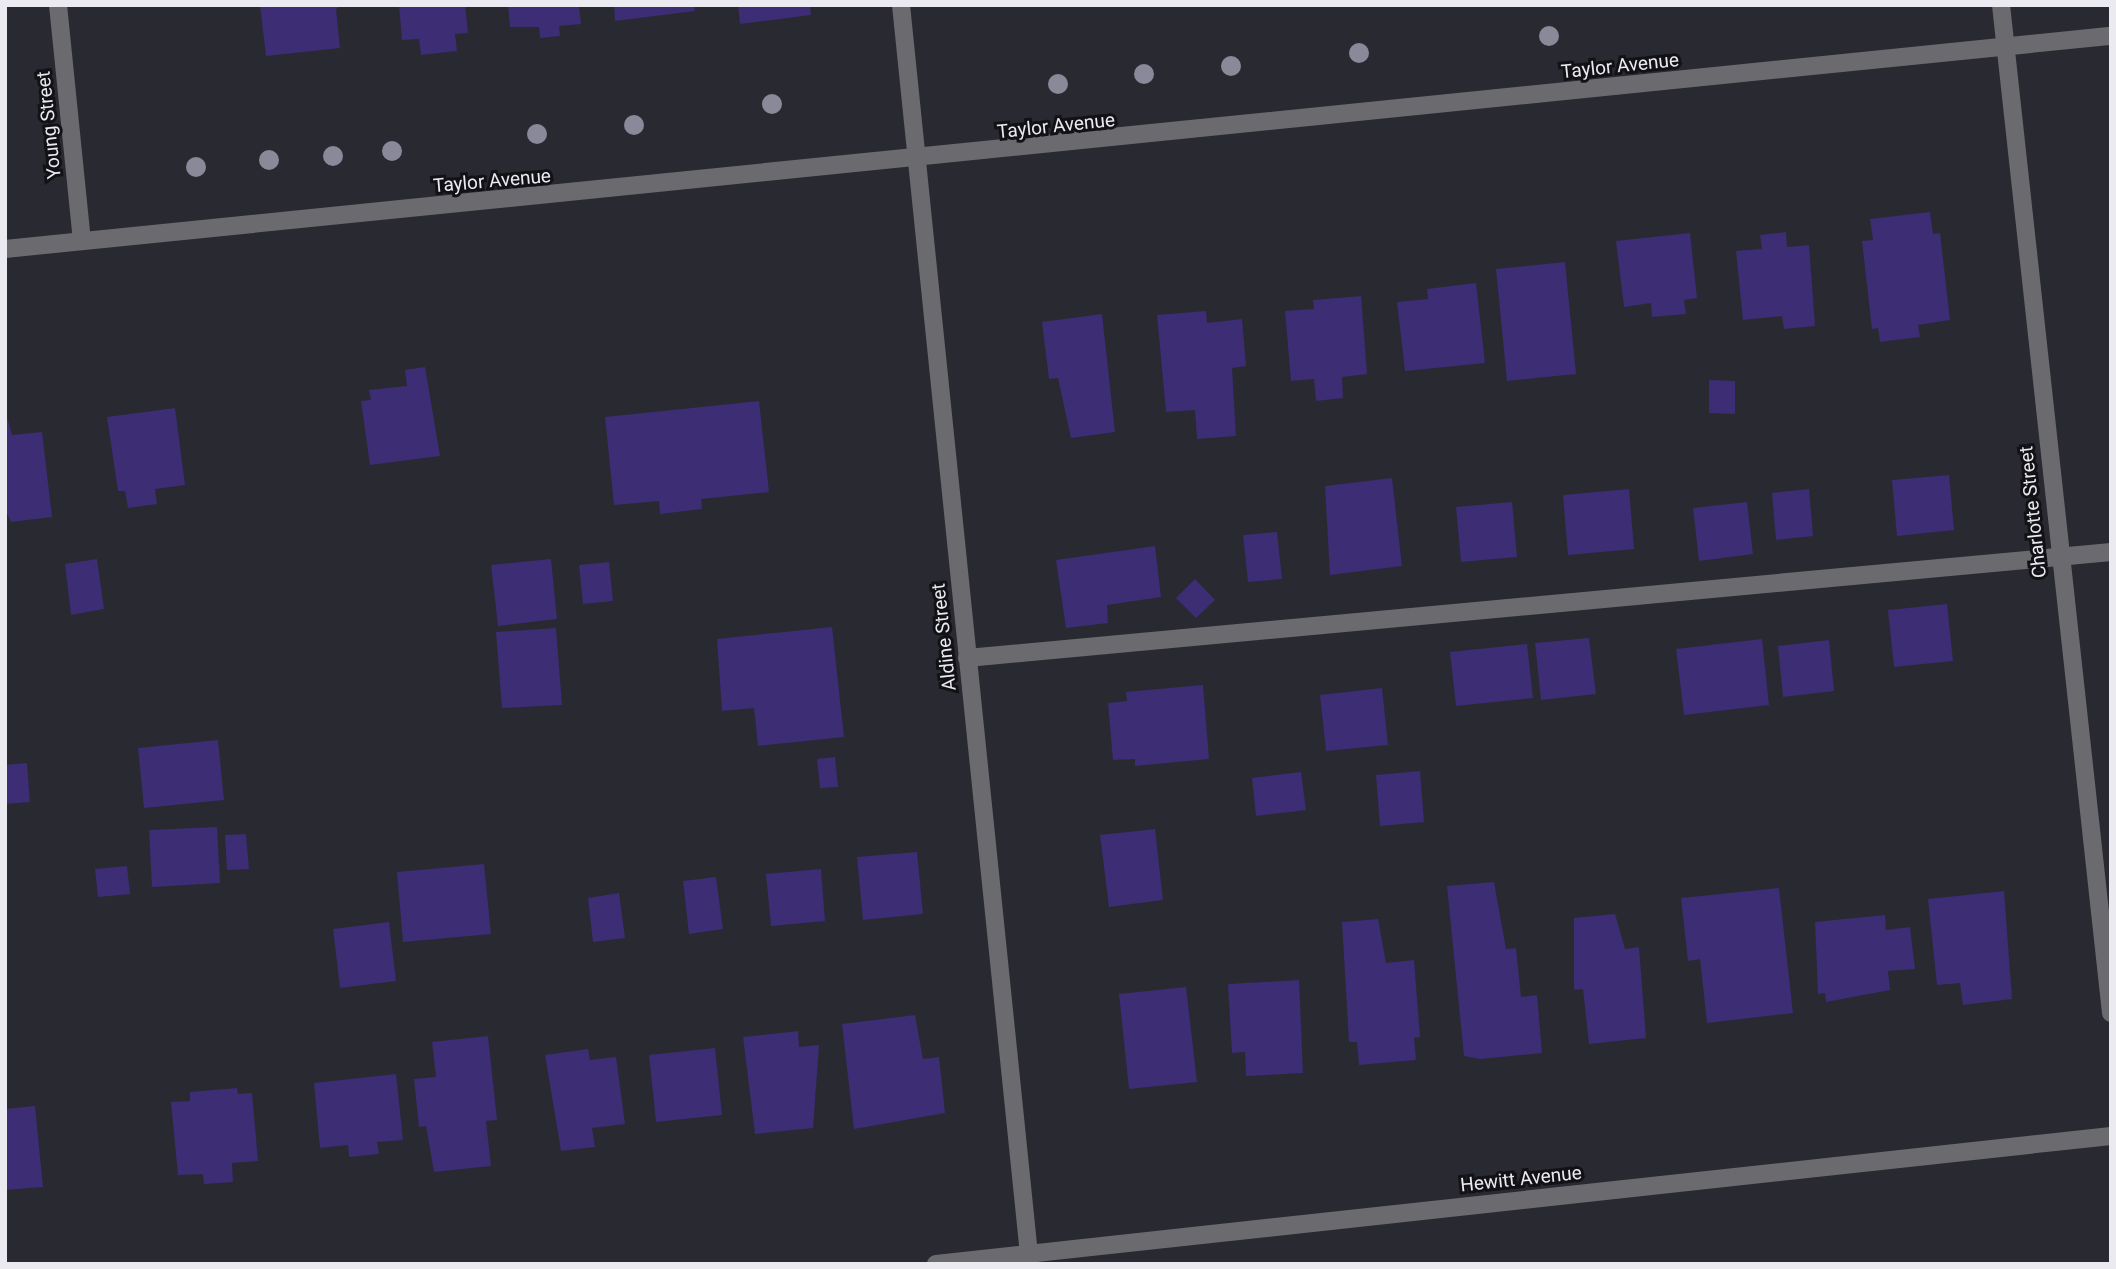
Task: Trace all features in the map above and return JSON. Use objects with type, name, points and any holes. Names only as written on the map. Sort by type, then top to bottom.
[{"type":"street","name":"Young Street","points":[[58,5],[82,241]]},
{"type":"street","name":"Aldine Street","points":[[901,5],[1029,1259]]},
{"type":"street","name":"Charlotte Street","points":[[2001,5],[2059,558],[2111,1013]]},
{"type":"street","name":"Taylor Avenue","points":[[5,249],[917,160],[2111,36]]},
{"type":"street","points":[[967,658],[2111,552]]},
{"type":"street","name":"Hewitt Avenue","points":[[936,1264],[1029,1259],[2111,1136]]},
{"type":"building","points":[[260,5],[342,5],[336,9],[340,48],[266,56]]},
{"type":"building","points":[[399,5],[465,5],[468,33],[455,34],[457,51],[421,55],[419,39],[402,40]]},
{"type":"building","points":[[508,5],[579,5],[581,24],[559,26],[560,36],[540,38],[539,27],[510,27]]},
{"type":"building","points":[[614,5],[694,5],[695,11],[615,21]]},
{"type":"building","points":[[738,5],[810,5],[811,15],[740,24]]},
{"type":"building","points":[[1930,212],[1933,234],[1940,233],[1950,320],[1918,325],[1920,337],[1880,342],[1878,328],[1872,329],[1862,241],[1873,240],[1870,219]]},
{"type":"building","points":[[1786,232],[1787,247],[1809,245],[1815,326],[1784,329],[1782,316],[1743,320],[1736,251],[1762,249],[1760,235]]},
{"type":"building","points":[[1690,233],[1697,298],[1684,300],[1686,314],[1652,317],[1651,303],[1624,307],[1616,241]]},
{"type":"building","points":[[1565,262],[1576,374],[1507,381],[1496,269]]},
{"type":"building","points":[[1476,283],[1485,363],[1405,371],[1397,302],[1428,299],[1427,289]]},
{"type":"building","points":[[1361,296],[1367,374],[1342,377],[1343,398],[1316,401],[1314,379],[1291,381],[1285,311],[1314,309],[1313,300]]},
{"type":"building","points":[[1206,311],[1207,323],[1242,319],[1246,366],[1232,368],[1236,436],[1197,439],[1195,410],[1166,412],[1157,315]]},
{"type":"building","points":[[1102,314],[1115,432],[1071,438],[1058,378],[1049,379],[1042,322]]},
{"type":"building","points":[[425,367],[440,456],[370,465],[361,401],[371,400],[369,390],[407,386],[405,370]]},
{"type":"building","points":[[1709,380],[1735,381],[1735,414],[1709,413]]},
{"type":"building","points":[[759,401],[769,492],[701,499],[702,509],[660,514],[659,501],[614,505],[605,417]]},
{"type":"building","points":[[175,408],[185,485],[155,489],[157,504],[128,508],[125,491],[118,491],[107,417]]},
{"type":"building","points":[[5,410],[12,435],[42,432],[52,517],[11,522],[5,509]]},
{"type":"building","points":[[1949,475],[1954,530],[1897,536],[1892,480]]},
{"type":"building","points":[[1392,478],[1402,566],[1330,575],[1325,486]]},
{"type":"building","points":[[1629,489],[1634,549],[1568,555],[1563,495]]},
{"type":"building","points":[[1809,489],[1813,536],[1776,540],[1772,493]]},
{"type":"building","points":[[1512,502],[1517,557],[1461,562],[1456,507]]},
{"type":"building","points":[[1747,502],[1753,554],[1699,561],[1693,508]]},
{"type":"building","points":[[1277,532],[1282,579],[1248,582],[1243,535]]},
{"type":"building","points":[[1155,546],[1161,597],[1107,605],[1108,623],[1066,628],[1056,560]]},
{"type":"building","points":[[97,559],[104,609],[71,615],[65,564]]},
{"type":"building","points":[[551,559],[557,619],[498,626],[491,565]]},
{"type":"building","points":[[609,562],[613,601],[583,604],[579,565]]},
{"type":"building","points":[[1195,579],[1215,600],[1196,618],[1176,598]]},
{"type":"building","points":[[1947,604],[1953,661],[1894,667],[1888,610]]},
{"type":"building","points":[[832,627],[844,737],[758,746],[754,708],[722,711],[717,639]]},
{"type":"building","points":[[556,628],[562,705],[502,708],[496,632]]},
{"type":"building","points":[[1589,638],[1596,694],[1541,700],[1535,643]]},
{"type":"building","points":[[1762,639],[1769,705],[1684,715],[1676,649]]},
{"type":"building","points":[[1829,640],[1834,691],[1783,697],[1778,646]]},
{"type":"building","points":[[1527,644],[1533,698],[1456,706],[1450,652]]},
{"type":"building","points":[[1203,685],[1209,759],[1135,766],[1135,759],[1113,760],[1108,703],[1127,701],[1126,692]]},
{"type":"building","points":[[1382,688],[1388,745],[1326,751],[1320,695]]},
{"type":"building","points":[[218,740],[224,800],[144,808],[138,748]]},
{"type":"building","points":[[835,757],[838,787],[820,788],[817,759]]},
{"type":"building","points":[[27,763],[30,802],[6,804],[5,765]]},
{"type":"building","points":[[1420,771],[1424,822],[1380,826],[1376,775]]},
{"type":"building","points":[[1301,772],[1306,810],[1256,816],[1252,778]]},
{"type":"building","points":[[217,827],[220,883],[152,887],[149,830]]},
{"type":"building","points":[[1155,829],[1163,900],[1109,907],[1100,835]]},
{"type":"building","points":[[246,834],[249,869],[227,870],[225,835]]},
{"type":"building","points":[[917,852],[923,914],[863,920],[857,857]]},
{"type":"building","points":[[484,864],[491,934],[403,942],[397,872]]},
{"type":"building","points":[[127,866],[130,894],[98,897],[95,869]]},
{"type":"building","points":[[821,869],[825,921],[771,926],[766,874]]},
{"type":"building","points":[[716,877],[723,929],[689,934],[683,881]]},
{"type":"building","points":[[1494,882],[1506,949],[1516,948],[1521,997],[1537,995],[1542,1053],[1480,1059],[1464,1056],[1447,886]]},
{"type":"building","points":[[1779,888],[1793,1013],[1707,1023],[1700,959],[1688,961],[1681,898]]},
{"type":"building","points":[[2004,891],[2012,999],[1963,1005],[1960,983],[1937,985],[1928,899]]},
{"type":"building","points":[[619,893],[625,938],[593,942],[588,898]]},
{"type":"building","points":[[1615,914],[1625,949],[1639,947],[1646,1038],[1589,1044],[1583,989],[1574,990],[1574,918]]},
{"type":"building","points":[[1885,915],[1886,930],[1910,927],[1915,969],[1888,971],[1890,990],[1826,1002],[1825,993],[1818,994],[1815,922]]},
{"type":"building","points":[[1378,919],[1386,963],[1414,960],[1420,1037],[1414,1038],[1416,1060],[1359,1065],[1357,1042],[1349,1042],[1342,922]]},
{"type":"building","points":[[389,922],[396,981],[340,988],[333,929]]},
{"type":"building","points":[[1299,980],[1303,1073],[1246,1076],[1245,1052],[1232,1053],[1228,984]]},
{"type":"building","points":[[1186,987],[1197,1082],[1129,1089],[1119,994]]},
{"type":"building","points":[[915,1015],[923,1059],[939,1057],[945,1113],[854,1129],[842,1024]]},
{"type":"building","points":[[798,1031],[799,1047],[819,1045],[813,1128],[755,1134],[743,1037]]},
{"type":"building","points":[[488,1036],[497,1120],[486,1121],[491,1166],[434,1172],[426,1126],[419,1127],[414,1079],[436,1077],[432,1042]]},
{"type":"building","points":[[715,1048],[722,1115],[656,1122],[649,1055]]},
{"type":"building","points":[[588,1049],[590,1060],[616,1057],[625,1124],[592,1128],[595,1147],[561,1151],[545,1055]]},
{"type":"building","points":[[396,1074],[403,1140],[377,1142],[379,1154],[349,1157],[348,1145],[320,1148],[314,1083]]},
{"type":"building","points":[[237,1088],[238,1094],[252,1093],[258,1161],[232,1163],[233,1182],[204,1184],[203,1174],[178,1175],[171,1102],[190,1101],[190,1092]]},
{"type":"building","points":[[35,1106],[43,1187],[5,1190],[5,1109]]}]
